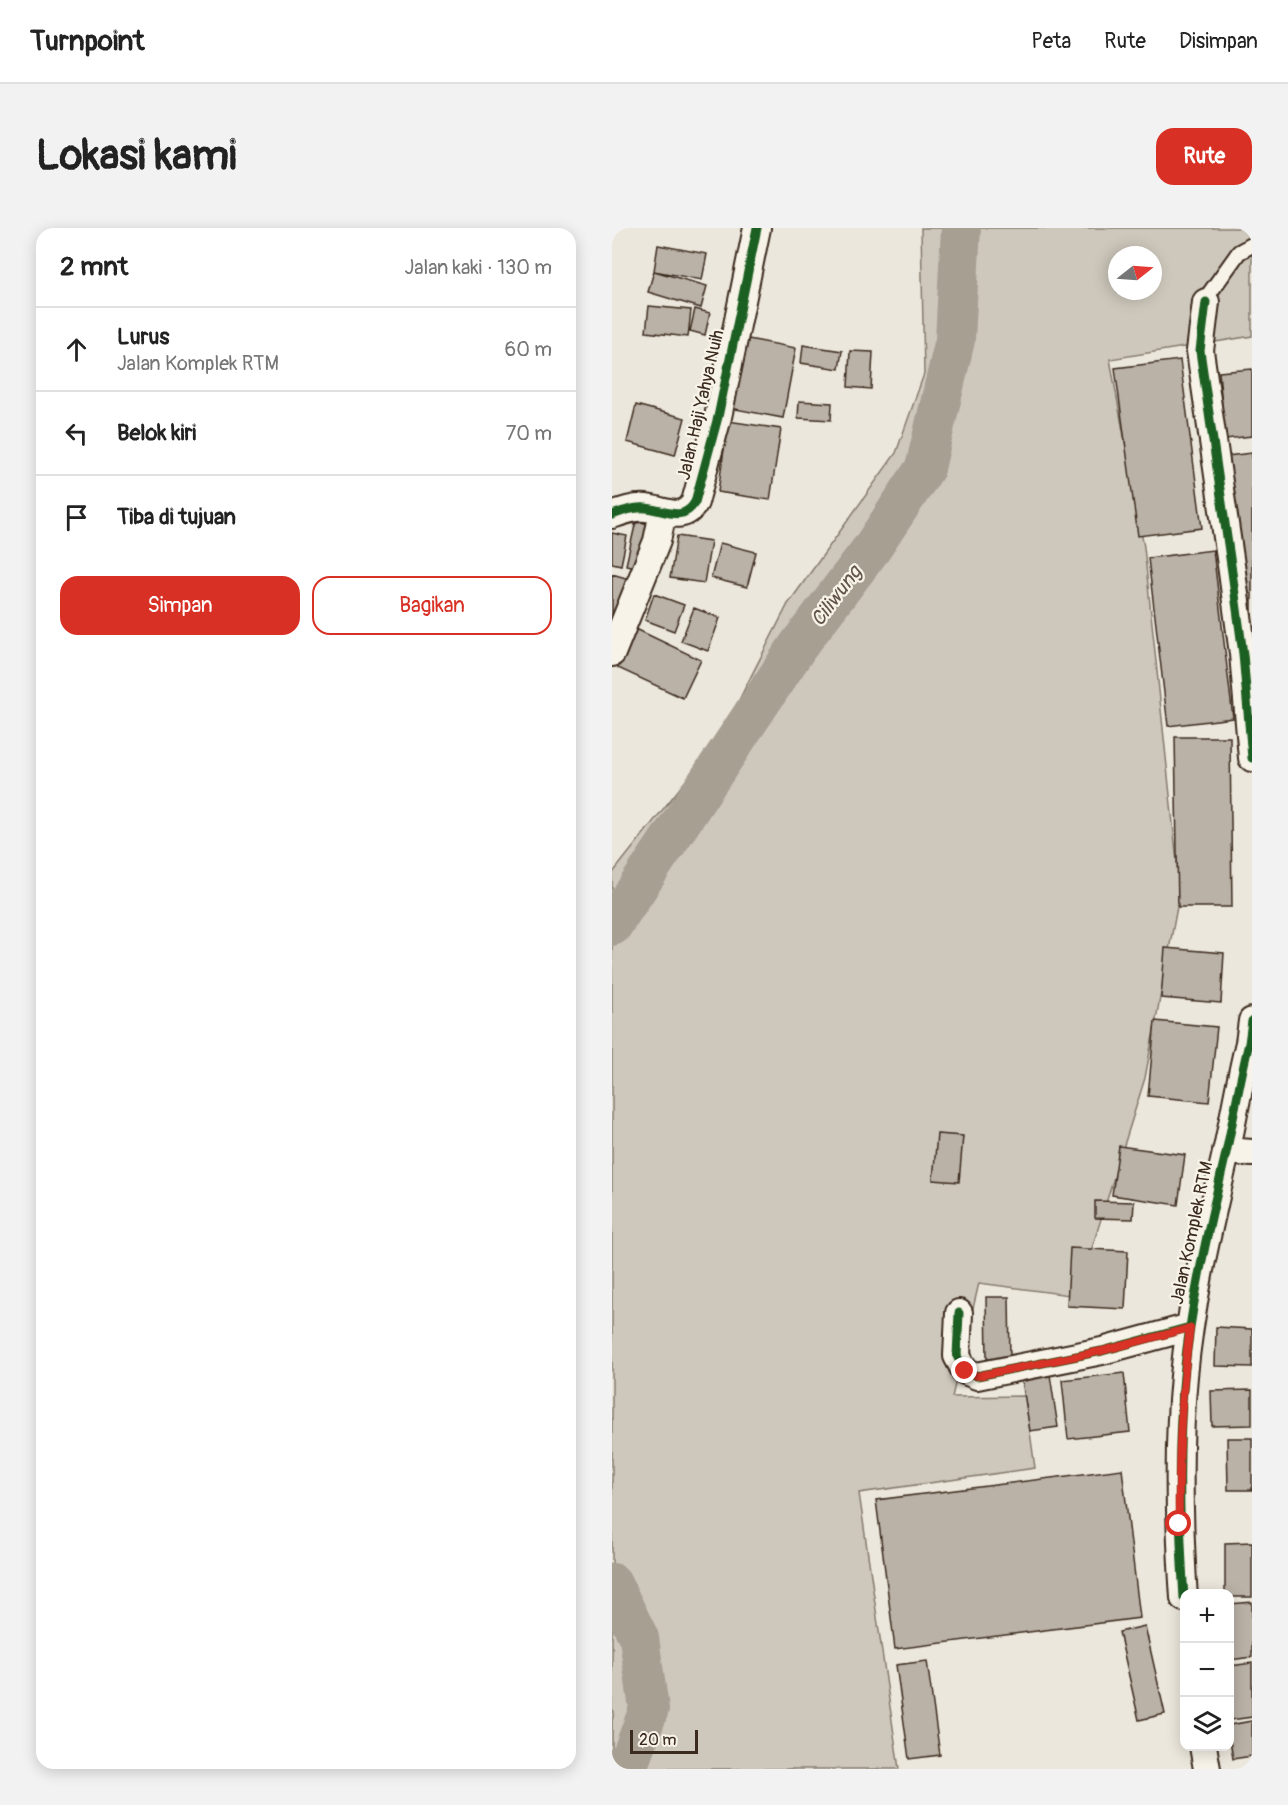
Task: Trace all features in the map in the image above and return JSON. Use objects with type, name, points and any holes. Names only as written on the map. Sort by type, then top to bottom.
[{"type":"street","name":"Jalan Haji Yahya Nuih","points":[[670,513],[687,512],[695,502],[718,417],[757,228]]},
{"type":"street","points":[[1206,302],[1200,351],[1237,607],[1252,758]]},
{"type":"street","points":[[612,515],[631,509],[645,508],[670,513]]},
{"type":"street","points":[[655,582],[670,513]]},
{"type":"street","points":[[612,653],[670,513]]},
{"type":"street","name":"Jalan Komplek RTM","points":[[1184,1589],[1179,1524],[1179,1449],[1184,1377],[1194,1293],[1251,1036]]},
{"type":"street","points":[[1226,1151],[1252,1153]]},
{"type":"street","points":[[959,1313],[957,1356],[965,1371],[977,1376],[1102,1351],[1190,1328]]},
{"type":"street","points":[[1204,1751],[1207,1769]]},
{"type":"lane","points":[[1206,302],[1209,294],[1239,252],[1252,245]]},
{"type":"shaded area","points":[[921,228],[1252,228],[1252,336],[1110,359],[1144,547],[1180,891],[1145,1078],[1077,1296],[979,1283],[952,1397],[1025,1396],[1035,1468],[859,1493],[899,1769],[612,1769],[614,1712],[612,1709],[612,874],[720,737],[788,604],[896,453],[924,374]]},
{"type":"building","points":[[658,245],[707,254],[702,280],[654,271]]},
{"type":"building","points":[[654,271],[707,286],[701,308],[648,292]]},
{"type":"building","points":[[649,306],[691,310],[688,337],[646,332]]},
{"type":"building","points":[[695,309],[710,313],[705,335],[690,331]]},
{"type":"building","points":[[743,338],[796,348],[783,418],[730,408]]},
{"type":"building","points":[[803,345],[842,351],[839,369],[801,363]]},
{"type":"building","points":[[850,351],[873,352],[871,389],[848,387]]},
{"type":"building","points":[[1180,360],[1202,528],[1138,536],[1115,368]]},
{"type":"building","points":[[1252,369],[1252,436],[1225,439],[1219,372]]},
{"type":"building","points":[[799,401],[832,403],[831,420],[798,418]]},
{"type":"building","points":[[636,405],[685,418],[675,455],[627,442]]},
{"type":"building","points":[[728,421],[781,429],[770,500],[718,492]]},
{"type":"building","points":[[1252,453],[1252,642],[1227,456]]},
{"type":"building","points":[[636,521],[653,525],[643,569],[626,565]]},
{"type":"building","points":[[612,533],[627,536],[621,565],[612,563]]},
{"type":"building","points":[[677,536],[711,541],[704,583],[670,578]]},
{"type":"building","points":[[720,543],[756,552],[747,587],[711,578]]},
{"type":"building","points":[[1213,550],[1233,718],[1168,726],[1148,558]]},
{"type":"building","points":[[612,574],[626,578],[612,633]]},
{"type":"building","points":[[654,594],[684,605],[674,631],[645,620]]},
{"type":"building","points":[[694,608],[720,618],[708,651],[681,641]]},
{"type":"building","points":[[636,629],[701,660],[683,698],[618,668]]},
{"type":"building","points":[[1175,737],[1230,737],[1232,907],[1178,907]]},
{"type":"building","points":[[1165,948],[1224,953],[1221,1003],[1161,998]]},
{"type":"building","points":[[1155,1021],[1217,1027],[1209,1102],[1148,1096]]},
{"type":"building","points":[[937,1134],[963,1136],[959,1182],[933,1180]]},
{"type":"building","points":[[1119,1146],[1185,1155],[1178,1205],[1112,1195]]},
{"type":"building","points":[[1095,1201],[1134,1202],[1133,1219],[1095,1218]]},
{"type":"building","points":[[1070,1248],[1128,1251],[1125,1309],[1067,1306]]},
{"type":"building","points":[[986,1297],[1009,1297],[1010,1359],[987,1359]]},
{"type":"building","points":[[1216,1327],[1252,1329],[1252,1367],[1215,1366]]},
{"type":"building","points":[[1124,1373],[1130,1432],[1068,1439],[1062,1380]]},
{"type":"building","points":[[1050,1375],[1058,1427],[1030,1431],[1022,1380]]},
{"type":"building","points":[[1252,1390],[1252,1425],[1212,1426],[1211,1391]]},
{"type":"building","points":[[1227,1438],[1252,1438],[1252,1490],[1228,1490]]},
{"type":"building","points":[[1122,1469],[1140,1618],[895,1649],[876,1500]]},
{"type":"building","points":[[1252,1542],[1252,1597],[1234,1597],[1234,1589],[1225,1589],[1225,1543]]},
{"type":"building","points":[[1252,1602],[1252,1657],[1234,1659],[1234,1604]]},
{"type":"building","points":[[1145,1626],[1165,1714],[1139,1720],[1119,1632]]},
{"type":"building","points":[[927,1661],[940,1755],[909,1759],[896,1665]]},
{"type":"building","points":[[1252,1663],[1252,1717],[1234,1720],[1234,1665]]},
{"type":"building","points":[[1252,1721],[1252,1756],[1233,1759],[1234,1724]]},
{"type":"waterway","name":"Ciliwung","points":[[612,926],[798,646],[872,548],[925,468],[955,340],[961,228]]},
{"type":"waterway","name":"Ciliwung","points":[[612,1583],[639,1638],[649,1709],[630,1760],[614,1769]]},
{"type":"cycle path","points":[[612,515],[642,508],[679,514],[685,512],[695,502],[718,417],[757,228]]},
{"type":"cycle path","points":[[1206,302],[1200,351],[1243,654],[1252,758]]},
{"type":"cycle path","points":[[1184,1589],[1180,1459],[1187,1348],[1201,1264],[1252,1021]]},
{"type":"cycle path","points":[[959,1313],[957,1356],[965,1371],[977,1376],[1102,1351],[1190,1327]]},
{"type":"route","points":[[965,1371],[977,1376],[1102,1351],[1190,1328],[1180,1438],[1179,1524]]}]
